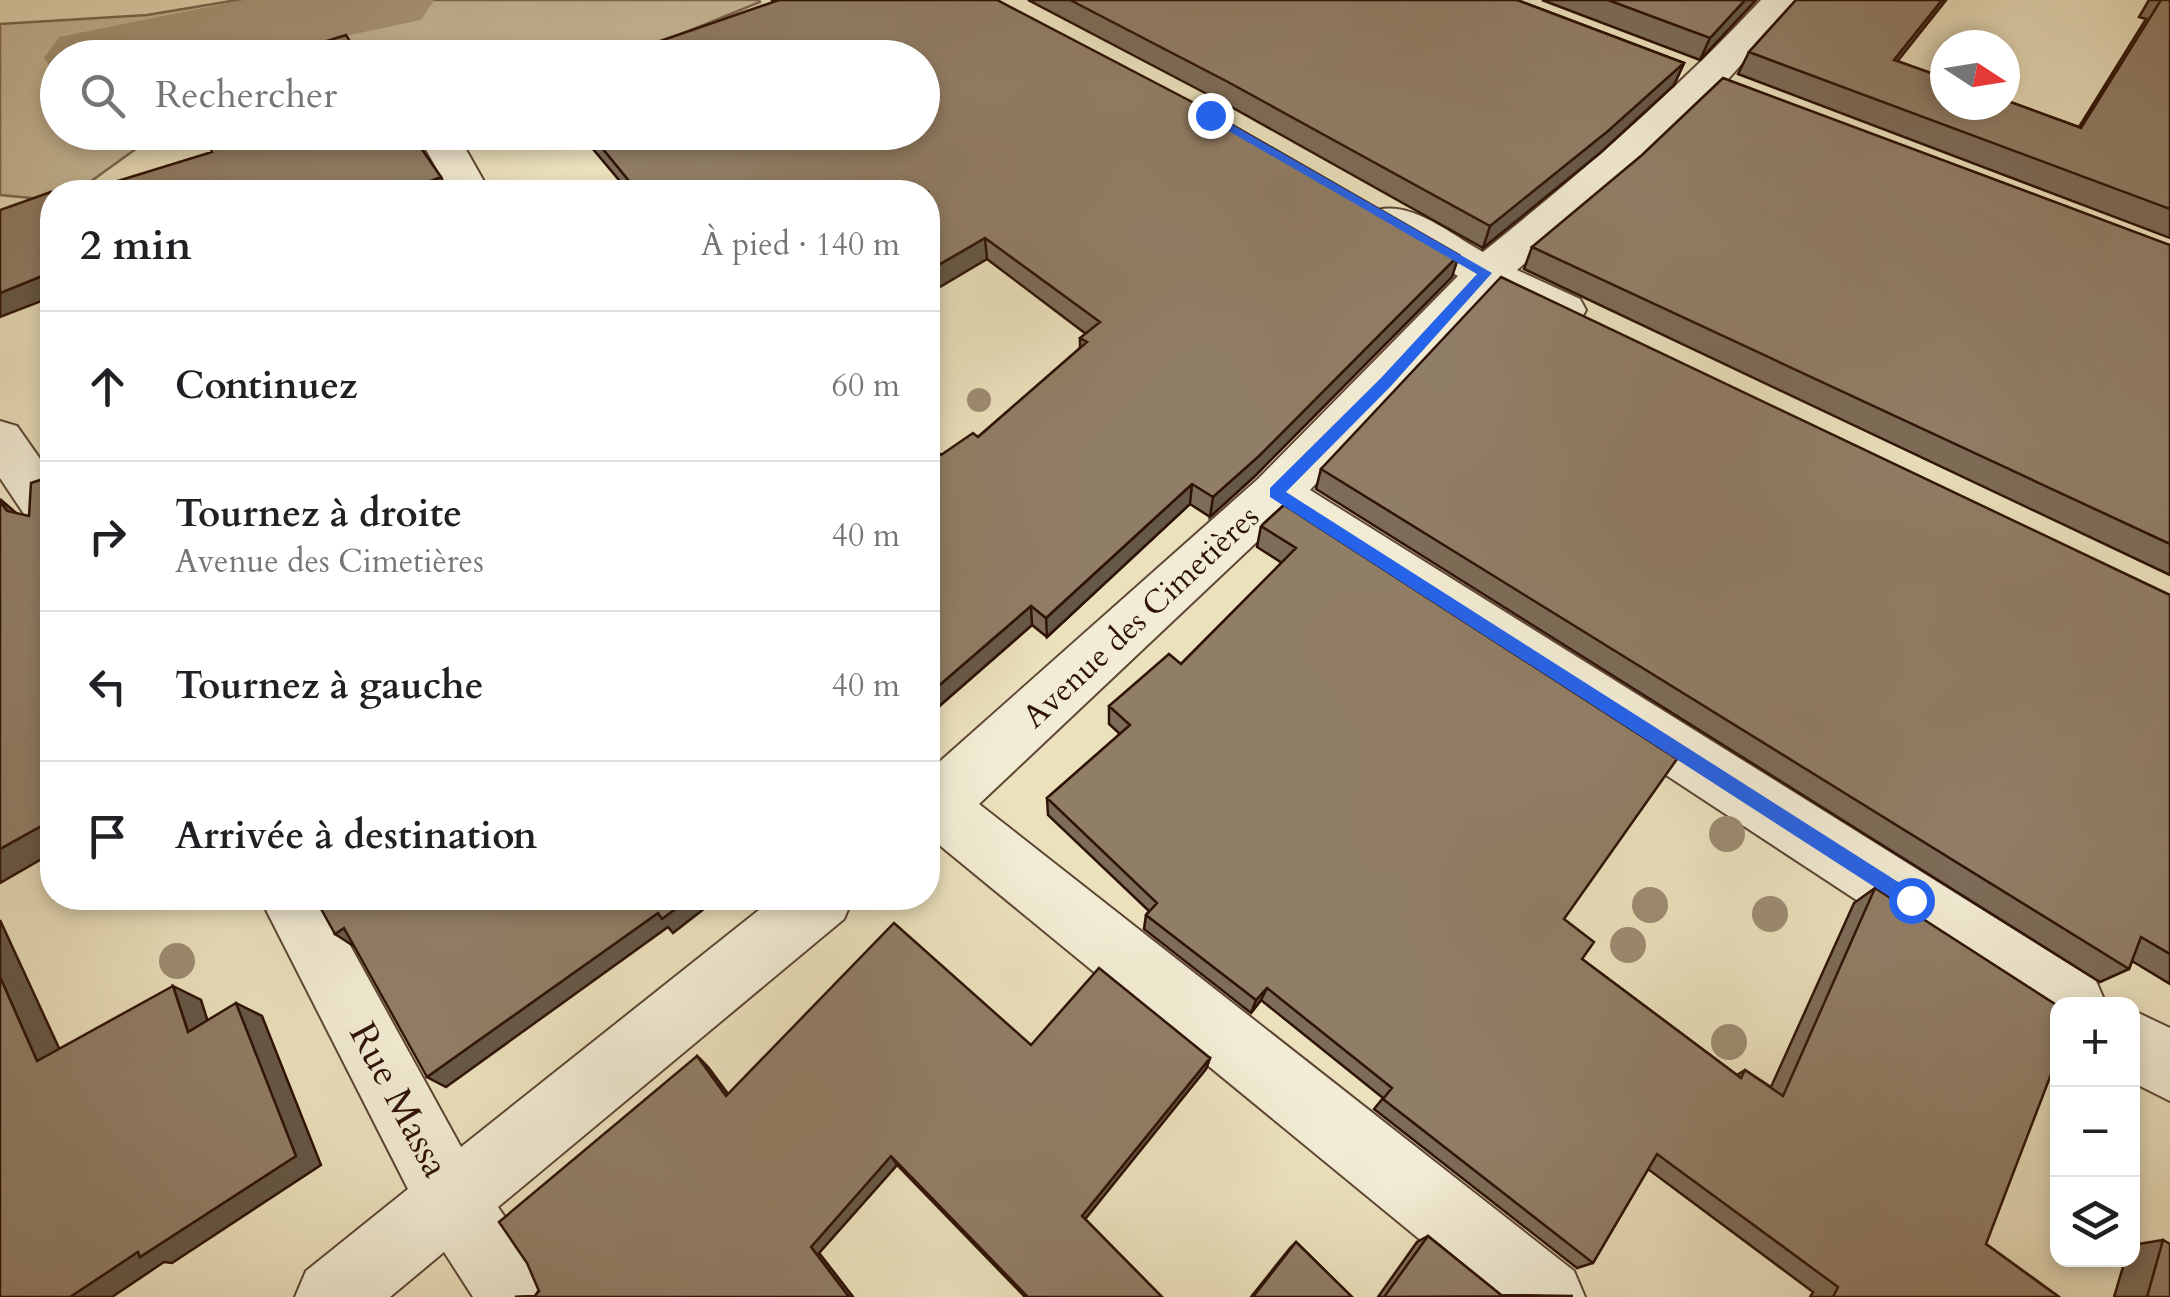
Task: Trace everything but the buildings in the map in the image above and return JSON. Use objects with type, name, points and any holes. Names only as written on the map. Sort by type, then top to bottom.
[{"type":"street","name":"Avenue des Cimetières","points":[[940,797],[1276,492],[1386,382],[1486,273],[1616,165],[1708,79],[1781,0]]},
{"type":"street","points":[[446,150],[463,180]]},
{"type":"street","points":[[1365,204],[1486,273],[1594,324]]},
{"type":"street","points":[[0,438],[40,497]]},
{"type":"street","points":[[1276,492],[2062,997]]},
{"type":"street","points":[[940,814],[1548,1297]]},
{"type":"street","name":"Rue Massa","points":[[297,910],[452,1199],[516,1297]]},
{"type":"street","points":[[332,1297],[807,910]]},
{"type":"street","points":[[2140,1048],[2170,1067]]},
{"type":"shaded area","points":[[237,0],[760,2],[667,40],[40,40],[40,150],[134,150],[93,180],[40,180],[40,199],[0,195],[0,24],[147,15]]},
{"type":"waterway","points":[[185,40],[388,0]]},
{"type":"route","points":[[1210,115],[1486,273],[1386,382],[1276,492],[1911,900]]}]
